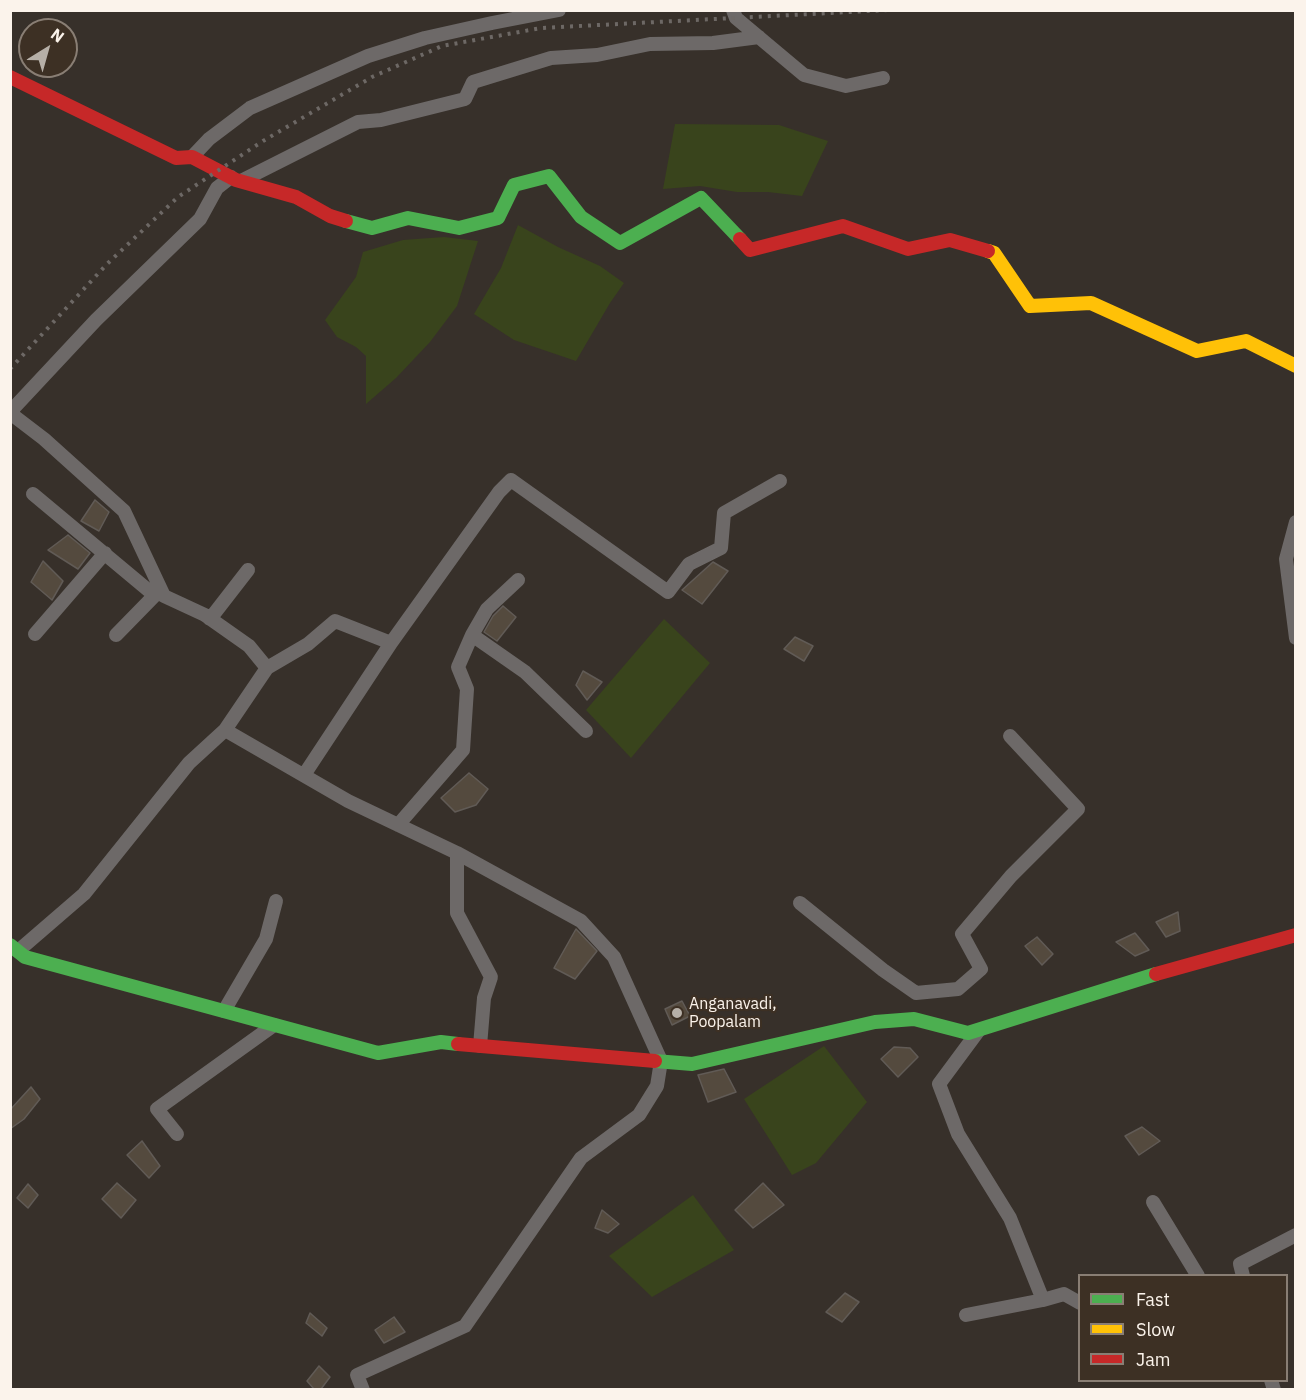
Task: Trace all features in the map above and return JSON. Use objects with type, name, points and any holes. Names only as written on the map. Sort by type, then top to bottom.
[{"type":"street","points":[[192,158],[209,139],[250,108],[368,56],[436,36],[559,10]]},
{"type":"street","points":[[733,10],[736,18],[804,75],[846,86],[883,78]]},
{"type":"street","points":[[158,592],[124,511],[44,439],[10,413],[96,321],[200,219],[217,188],[358,122],[381,120],[465,99],[473,82],[551,58],[597,55],[650,44],[713,43],[759,37]]},
{"type":"street","points":[[10,77],[176,158],[192,158],[236,179],[296,197],[330,216],[372,228],[408,218],[459,228],[498,218],[514,185],[549,176],[581,217],[620,243],[701,198],[750,250],[843,225],[908,249],[950,240],[994,253],[1030,306],[1091,303],[1197,351],[1246,341],[1296,366]]},
{"type":"street","points":[[304,776],[392,644],[499,492],[511,480],[668,592],[689,564],[721,548],[724,513],[780,481]]},
{"type":"street","points":[[33,494],[105,554],[158,592],[210,619],[249,646],[267,668]]},
{"type":"street","points":[[1296,522],[1286,560],[1296,638]]},
{"type":"street","points":[[35,634],[105,554]]},
{"type":"street","points":[[210,619],[248,570]]},
{"type":"street","points":[[398,825],[463,750],[467,689],[458,667],[487,609],[518,580]]},
{"type":"street","points":[[116,635],[158,592]]},
{"type":"street","points":[[392,644],[335,621],[308,644],[267,668],[225,730],[189,763],[84,894],[14,948],[25,957],[378,1053],[441,1042],[692,1064],[875,1022],[914,1019],[968,1033],[1205,959],[1269,944],[1296,935]]},
{"type":"street","points":[[472,635],[525,672],[586,731]]},
{"type":"street","points":[[225,730],[348,801],[457,853],[581,921],[614,957],[661,1061],[657,1086],[639,1115],[581,1158],[465,1326],[357,1375],[363,1389]]},
{"type":"street","points":[[800,903],[883,970],[916,993],[958,989],[981,969],[962,934],[1011,876],[1078,809],[1010,736]]},
{"type":"street","points":[[457,853],[457,913],[490,977],[484,998],[480,1046]]},
{"type":"street","points":[[224,1011],[266,939],[276,901]]},
{"type":"street","points":[[177,1134],[157,1109],[274,1024]]},
{"type":"street","points":[[979,1030],[939,1084],[958,1134],[1010,1218],[1043,1300]]},
{"type":"street","points":[[1153,1202],[1197,1274]]},
{"type":"street","points":[[1242,1270],[1296,1235]]},
{"type":"street","points":[[966,1315],[1064,1294],[1078,1302]]},
{"type":"green space","points":[[675,124],[779,125],[828,141],[802,196],[768,192],[737,192],[700,186],[663,189]]},
{"type":"green space","points":[[518,225],[600,266],[624,283],[576,361],[514,340],[474,314],[501,268]]},
{"type":"green space","points":[[444,237],[478,241],[457,306],[430,342],[396,378],[366,404],[366,356],[356,347],[337,337],[325,320],[356,277],[363,252],[403,240]]},
{"type":"green space","points":[[664,619],[710,663],[631,758],[586,710]]},
{"type":"green space","points":[[824,1046],[867,1102],[816,1163],[792,1175],[744,1099]]},
{"type":"green space","points":[[693,1195],[734,1250],[652,1297],[609,1256]]},
{"type":"building","points":[[95,500],[109,512],[99,531],[81,521]]},
{"type":"building","points":[[68,535],[90,553],[78,569],[48,550]]},
{"type":"building","points":[[43,561],[63,581],[52,600],[31,582]]},
{"type":"building","points":[[713,562],[728,571],[702,604],[682,590]]},
{"type":"building","points":[[503,606],[516,617],[497,641],[484,632],[493,616]]},
{"type":"building","points":[[795,637],[813,646],[804,661],[784,649]]},
{"type":"building","points":[[583,671],[602,682],[587,700],[576,685]]},
{"type":"building","points":[[469,773],[488,789],[476,805],[455,812],[441,798]]},
{"type":"building","points":[[1178,912],[1180,931],[1166,937],[1156,922]]},
{"type":"building","points":[[576,929],[597,951],[575,979],[554,968]]},
{"type":"building","points":[[1135,933],[1149,950],[1135,956],[1116,942]]},
{"type":"building","points":[[1037,937],[1053,954],[1042,965],[1025,946]]},
{"type":"building","name":"Anganavadi, Poopalam","points":[[682,1001],[690,1016],[672,1025],[665,1009]]},
{"type":"building","points":[[894,1047],[910,1048],[918,1057],[898,1077],[881,1059]]},
{"type":"building","points":[[724,1069],[736,1092],[708,1102],[698,1075]]},
{"type":"building","points":[[31,1087],[40,1099],[24,1119],[10,1129],[10,1110]]},
{"type":"building","points":[[1142,1127],[1160,1141],[1139,1155],[1125,1136]]},
{"type":"building","points":[[142,1141],[160,1166],[149,1178],[127,1155]]},
{"type":"building","points":[[117,1183],[136,1200],[121,1218],[102,1199]]},
{"type":"building","points":[[763,1183],[784,1205],[753,1228],[735,1210]]},
{"type":"building","points":[[28,1184],[38,1195],[28,1208],[17,1198]]},
{"type":"building","points":[[602,1210],[619,1224],[608,1233],[595,1228]]},
{"type":"building","points":[[845,1293],[859,1302],[842,1322],[826,1312]]},
{"type":"building","points":[[310,1313],[327,1328],[322,1336],[306,1323]]},
{"type":"building","points":[[394,1317],[405,1332],[384,1343],[375,1330]]},
{"type":"building","points":[[319,1366],[330,1377],[321,1389],[314,1389],[307,1381]]},
{"type":"railway","points":[[10,369],[107,264],[178,197],[263,141],[372,77],[442,46],[541,28],[888,10]]},
{"type":"traffic: fast","points":[[346,221],[372,228],[408,218],[459,228],[498,218],[514,185],[549,176],[581,217],[620,243],[701,198],[740,239]]},
{"type":"traffic: fast","points":[[10,945],[25,957],[378,1053],[441,1042],[458,1044]]},
{"type":"traffic: fast","points":[[655,1061],[692,1064],[875,1022],[914,1019],[968,1033],[1156,974]]},
{"type":"traffic: slow","points":[[988,251],[994,253],[1030,306],[1091,303],[1197,351],[1246,341],[1296,366]]},
{"type":"traffic: jam","points":[[10,77],[176,158],[192,157],[236,180],[296,197],[330,216],[346,221]]},
{"type":"traffic: jam","points":[[740,239],[750,250],[843,226],[908,249],[950,240],[988,251]]},
{"type":"traffic: jam","points":[[1156,974],[1296,935]]},
{"type":"traffic: jam","points":[[458,1044],[655,1061]]},
{"type":"place","name":"Anganavadi, Poopalam","points":[[677,1013]]}]
